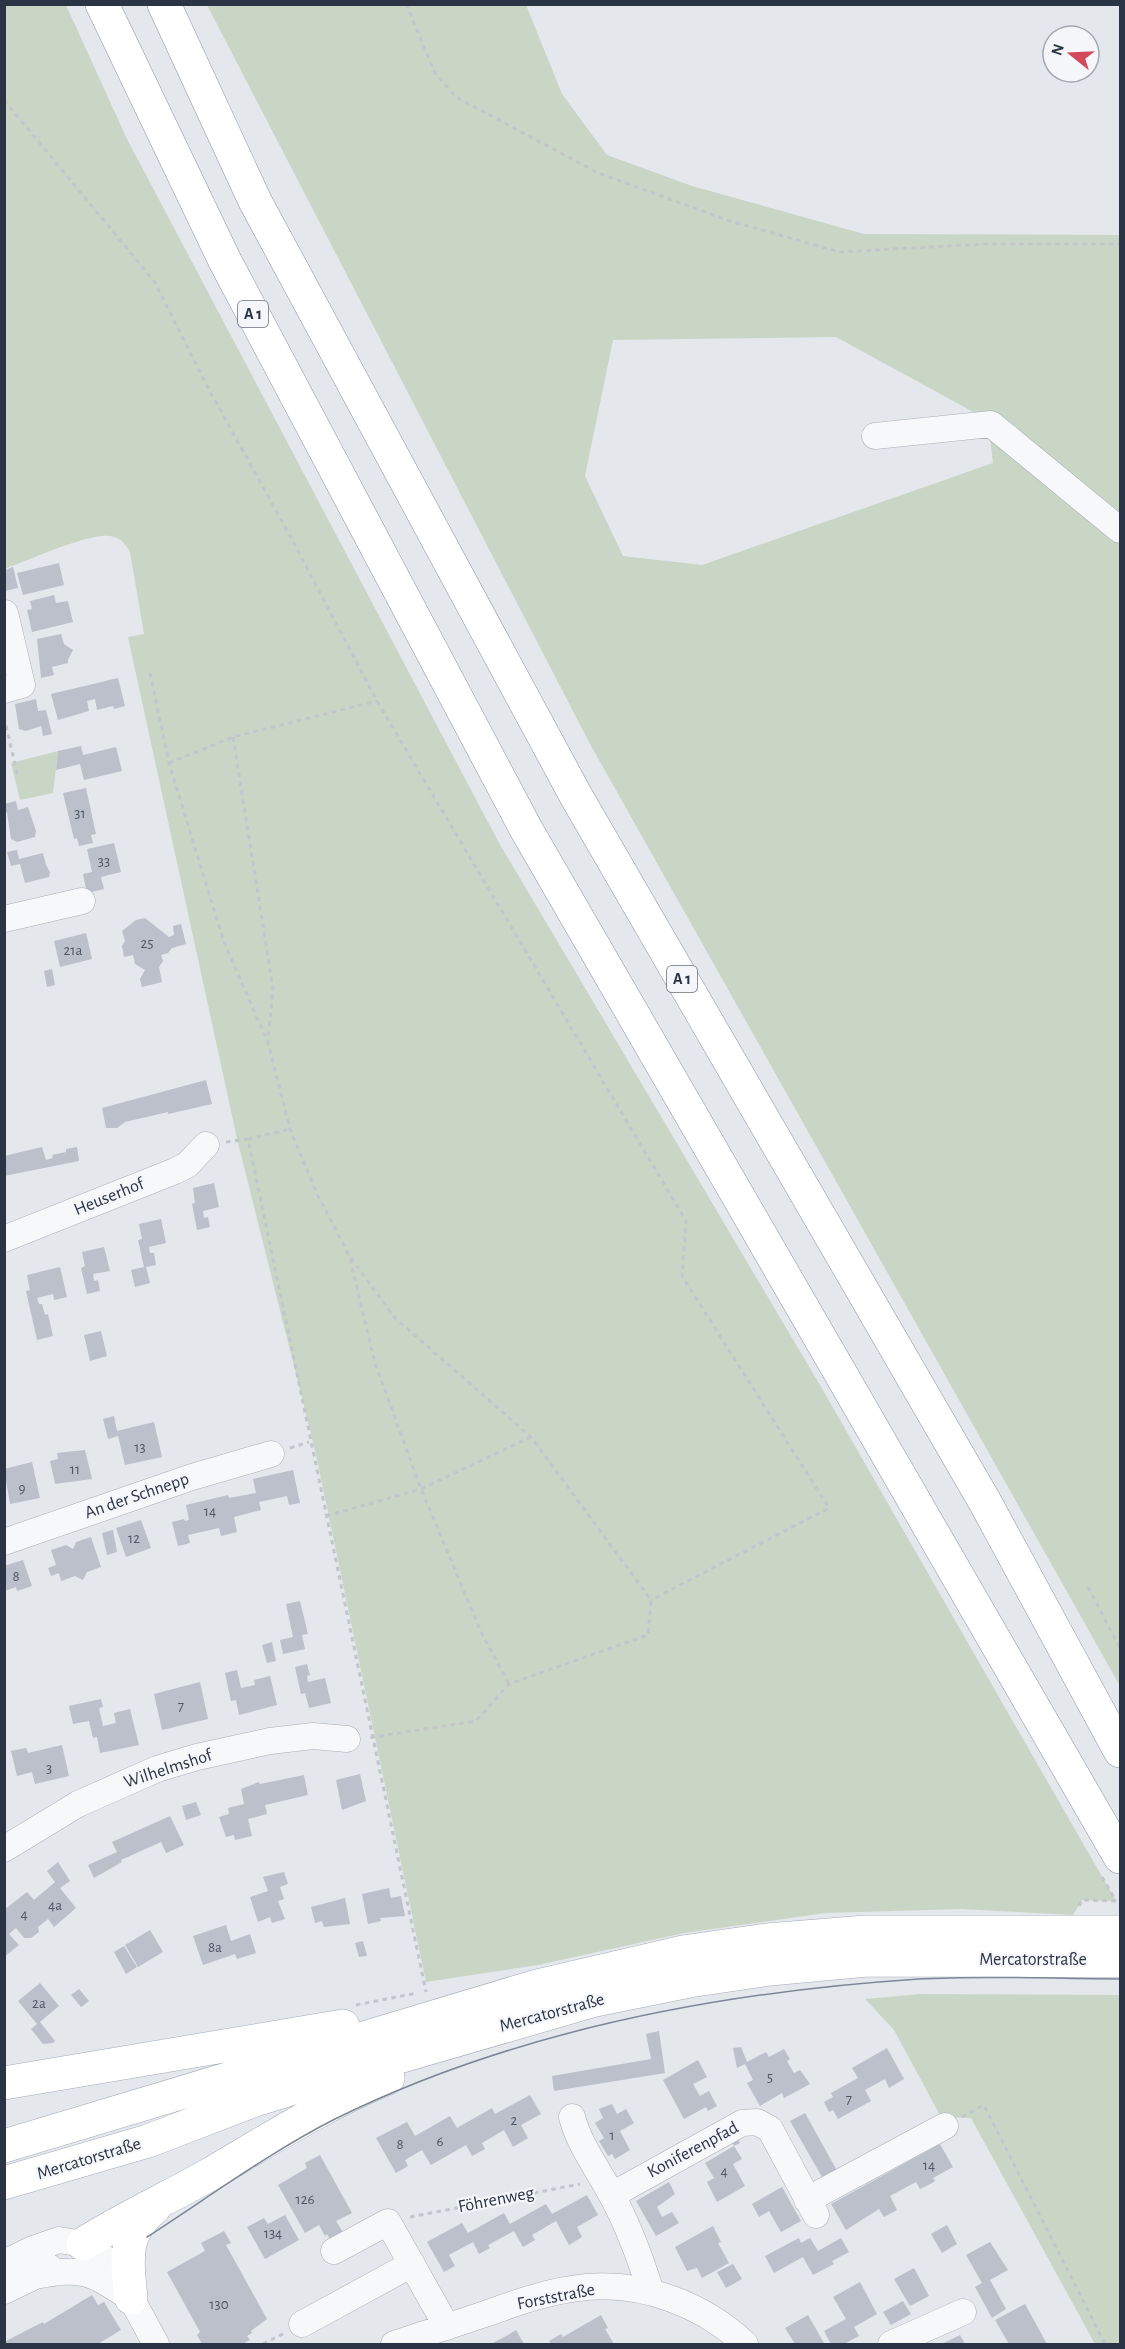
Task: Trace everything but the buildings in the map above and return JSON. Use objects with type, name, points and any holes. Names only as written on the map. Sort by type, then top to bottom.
[{"type":"main road","name":"A 1","points":[[102,4],[225,261],[526,829],[1120,1857]]},
{"type":"main road","name":"A 1","points":[[164,4],[255,201],[576,796],[985,1502],[1120,1751]]},
{"type":"main road","name":"Mercatorstraße","points":[[4,2146],[482,2003],[620,1966],[683,1952],[767,1940],[866,1932],[1118,1917]]},
{"type":"main road","name":"Mercatorstraße","points":[[4,2183],[148,2141],[255,2100],[327,2077],[595,2000],[770,1969],[867,1960],[1120,1961]]},
{"type":"main road","points":[[83,2244],[359,2089],[507,2035],[654,1990]]},
{"type":"main road","points":[[4,2083],[482,2003]]},
{"type":"main road","points":[[131,2298],[127,2259],[132,2235],[141,2218],[166,2199]]},
{"type":"street","points":[[875,436],[991,424],[1120,530]]},
{"type":"street","points":[[4,690],[22,685],[5,613]]},
{"type":"street","points":[[4,920],[82,901]]},
{"type":"street","name":"Heuserhof","points":[[4,1239],[175,1171],[187,1165],[206,1145]]},
{"type":"street","name":"An der Schnepp","points":[[4,1542],[192,1477],[271,1454]]},
{"type":"street","name":"Wilhelmshof","points":[[4,1849],[78,1804],[157,1769],[197,1757],[270,1741],[313,1736],[347,1739]]},
{"type":"street","points":[[572,2117],[576,2130],[638,2248],[651,2292]]},
{"type":"street","name":"Koniferenpfad","points":[[607,2187],[742,2123],[757,2122],[770,2129],[812,2207],[945,2127]]},
{"type":"street","points":[[334,2252],[388,2222],[447,2327]]},
{"type":"street","points":[[4,2263],[33,2249],[59,2241],[83,2244],[112,2263],[156,2344]]},
{"type":"street","points":[[4,2290],[35,2276],[83,2244]]},
{"type":"street","points":[[302,2324],[412,2264]]},
{"type":"street","points":[[35,2276],[64,2271],[89,2273],[131,2298]]},
{"type":"street","name":"Forststraße","points":[[400,2344],[535,2297],[587,2287],[651,2292],[683,2303],[729,2330],[745,2344]]},
{"type":"street","points":[[891,2344],[963,2312]]},
{"type":"path","points":[[406,4],[435,73],[456,97],[598,173],[730,221],[840,252],[984,244],[1120,244]]},
{"type":"path","points":[[4,100],[154,281],[207,386],[289,534],[377,701],[686,1221],[682,1276],[829,1508],[651,1600]]},
{"type":"path","points":[[150,673],[169,763],[224,942],[268,1043],[290,1129],[317,1194],[350,1257],[395,1318],[531,1437],[651,1600],[648,1635],[509,1684],[477,1721],[373,1738],[347,1739]]},
{"type":"path","points":[[169,763],[233,737],[377,701]]},
{"type":"path","points":[[4,717],[18,777]]},
{"type":"path","points":[[233,737],[273,989],[268,1043]]},
{"type":"path","points":[[206,1145],[248,1139],[290,1129]]},
{"type":"path","points":[[248,1139],[426,1992]]},
{"type":"path","points":[[350,1257],[375,1363],[421,1489],[482,1634],[509,1684]]},
{"type":"path","points":[[326,1516],[421,1489],[531,1437]]},
{"type":"path","points":[[1088,1587],[1120,1648]]},
{"type":"path","points":[[1082,1900],[1118,1917]]},
{"type":"path","points":[[945,2127],[984,2105],[1104,2343],[1097,2344]]},
{"type":"path","name":"Föhrenweg","points":[[388,2222],[607,2187]]},
{"type":"green space","points":[[5,4],[66,5],[127,139],[498,841],[824,1392],[1116,1901],[1082,1900],[1073,1915],[960,1909],[825,1913],[684,1933],[538,1965],[426,1982],[315,1450],[238,1143],[128,637],[144,634],[130,552],[119,539],[100,536],[73,543],[5,569]]},
{"type":"green space","points":[[207,5],[526,5],[562,94],[607,155],[692,186],[864,234],[1120,235],[1120,1686],[590,744]],"holes":[[[836,337],[988,420],[993,463],[702,565],[623,556],[585,476],[613,340]]]},
{"type":"green space","points":[[58,751],[53,793],[20,800],[11,763]]},
{"type":"green space","points":[[921,1994],[1120,1995],[1120,2344],[1095,2344],[971,2118],[941,2117],[894,2030],[865,1999]]},
{"type":"tram line","points":[[147,2237],[263,2160],[335,2119],[404,2088],[474,2061],[546,2039],[694,2006],[844,1985],[944,1978],[1120,1979]]}]
